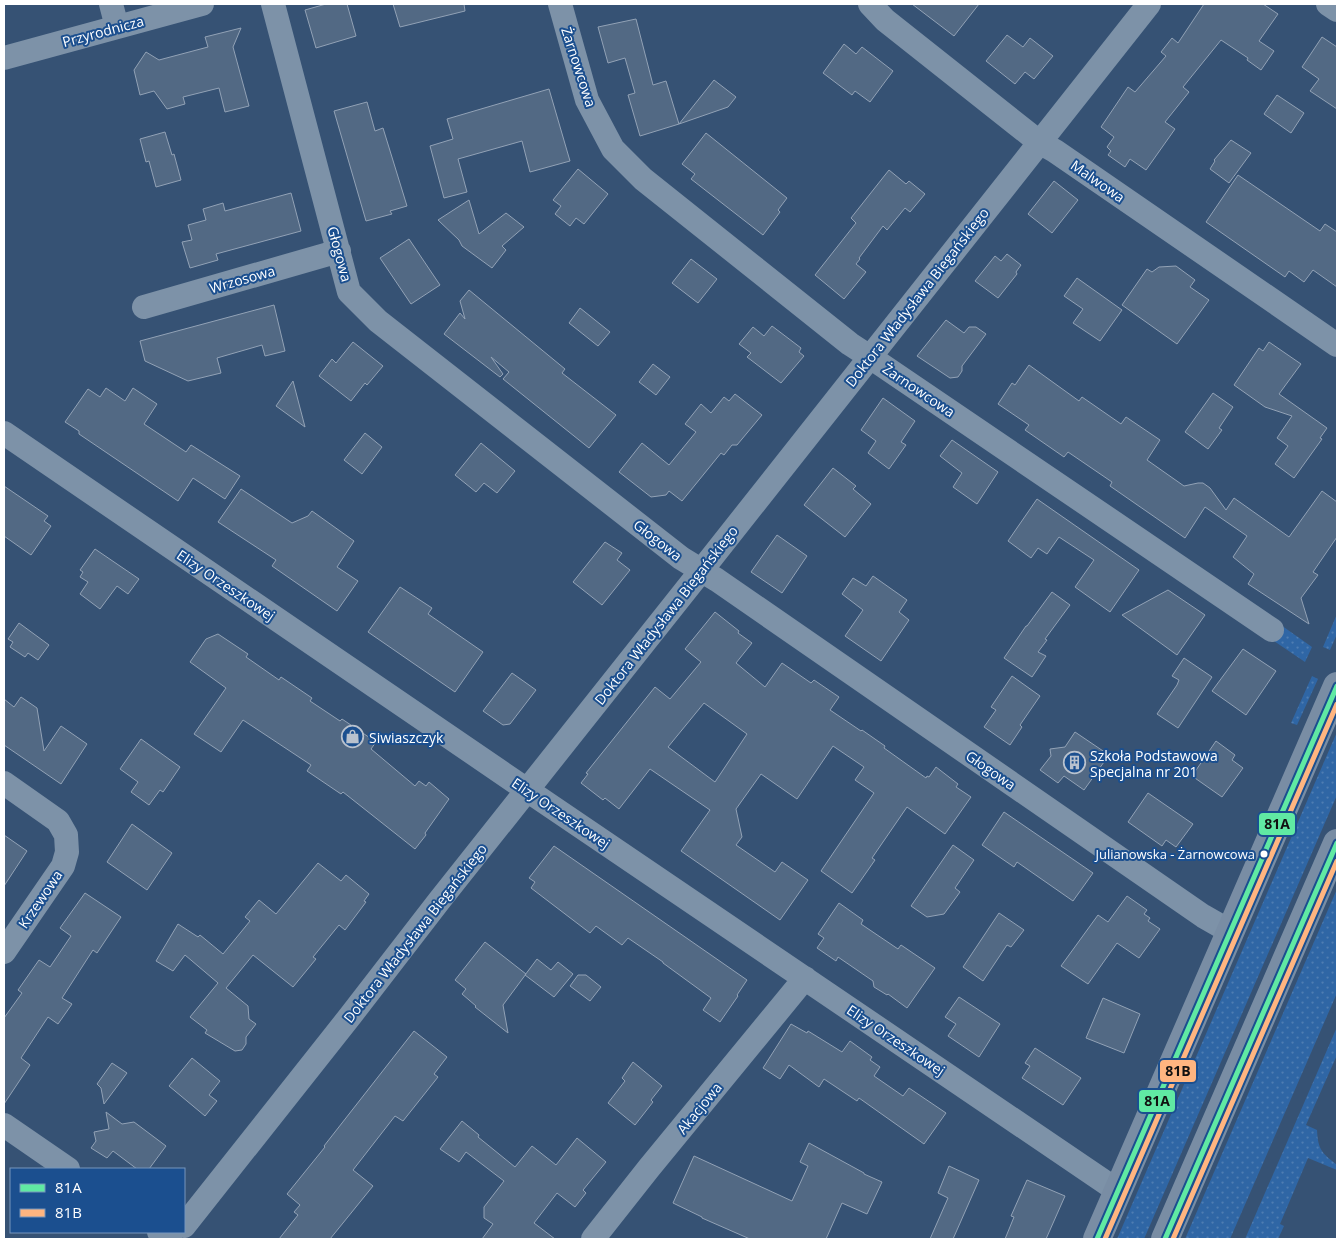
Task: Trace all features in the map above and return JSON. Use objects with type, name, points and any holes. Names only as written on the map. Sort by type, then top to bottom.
[{"type":"main road","points":[[1097,1239],[1337,686]]},
{"type":"main road","points":[[1165,1239],[1337,843]]},
{"type":"street","points":[[111,4],[117,27]]},
{"type":"street","name":"Przyrodnicza","points":[[4,58],[202,4]]},
{"type":"street","name":"Głogowa","points":[[273,4],[349,292],[378,321],[673,552],[1202,916],[1231,932]]},
{"type":"street","name":"Żarnowcowa","points":[[560,4],[587,100],[613,149],[643,179],[842,338],[1272,630]]},
{"type":"street","name":"Malwowa","points":[[870,4],[885,20],[1040,142],[1337,345]]},
{"type":"street","name":"Doktora Władysława Biegańskiego","points":[[185,1225],[1149,4]]},
{"type":"street","points":[[1328,4],[1337,10]]},
{"type":"street","name":"Wrzosowa","points":[[144,307],[339,251]]},
{"type":"street","name":"Elizy Orzeszkowej","points":[[4,433],[1118,1191]]},
{"type":"street","name":"Krzewowa","points":[[4,783],[58,821],[66,835],[66,852],[63,866],[4,952]]},
{"type":"street","name":"Akacjowa","points":[[594,1239],[655,1161],[805,978]]},
{"type":"street","points":[[4,1125],[67,1168]]},
{"type":"street","points":[[161,1233],[172,1239]]},
{"type":"shaded area","points":[[1337,614],[1337,634],[1330,650],[1323,647]]},
{"type":"shaded area","points":[[1278,623],[1312,647],[1305,662],[1271,639]]},
{"type":"shaded area","points":[[1312,676],[1318,679],[1297,725],[1291,723]]},
{"type":"shaded area","points":[[1337,732],[1337,795],[1144,1239],[1117,1239]]},
{"type":"shaded area","points":[[1337,889],[1337,993],[1230,1239],[1185,1239]]},
{"type":"shaded area","points":[[1337,1027],[1337,1055],[1306,1125],[1317,1130],[1320,1147],[1324,1154],[1337,1165],[1337,1170],[1308,1158],[1280,1224],[1284,1226],[1278,1239],[1245,1239]]},
{"type":"building","points":[[326,4],[347,4],[356,36],[316,48],[305,10]]},
{"type":"building","points":[[393,4],[464,4],[465,11],[400,27]]},
{"type":"building","points":[[912,4],[979,4],[954,36]]},
{"type":"building","points":[[1204,4],[1263,4],[1278,14],[1259,41],[1274,51],[1261,70],[1247,60],[1248,58],[1221,40],[1183,87],[1189,92],[1165,122],[1175,129],[1146,170],[1130,159],[1125,167],[1108,155],[1111,151],[1107,147],[1114,137],[1101,127],[1128,87],[1135,92],[1166,56],[1161,52],[1172,38],[1178,43]]},
{"type":"building","points":[[636,19],[653,85],[666,81],[679,124],[640,136],[628,95],[635,93],[625,58],[608,63],[598,27]]},
{"type":"building","points":[[241,28],[233,47],[249,106],[225,112],[219,88],[183,97],[185,104],[167,109],[154,91],[140,95],[134,70],[146,52],[159,60],[208,47],[205,37]]},
{"type":"building","points":[[1007,35],[1023,47],[1030,38],[1053,56],[1034,79],[1025,72],[1015,84],[986,61]]},
{"type":"building","points":[[1322,37],[1337,47],[1337,109],[1310,91],[1319,79],[1302,67]]},
{"type":"building","points":[[844,44],[856,54],[862,47],[893,71],[870,102],[855,91],[852,95],[823,73]]},
{"type":"building","points":[[714,80],[736,97],[728,107],[679,124]]},
{"type":"building","points":[[549,89],[570,161],[530,172],[522,141],[458,159],[467,192],[444,198],[430,146],[453,139],[447,119]]},
{"type":"building","points":[[1277,95],[1304,113],[1291,133],[1264,114]]},
{"type":"building","points":[[367,102],[375,131],[383,128],[407,206],[390,211],[392,214],[366,221],[334,111]]},
{"type":"building","points":[[165,132],[172,155],[174,154],[181,180],[156,187],[149,161],[146,162],[140,139]]},
{"type":"building","points":[[706,133],[787,198],[778,210],[780,212],[763,235],[691,179],[695,174],[682,164]]},
{"type":"building","points":[[1231,140],[1251,153],[1229,183],[1210,169],[1214,160]]},
{"type":"building","points":[[578,169],[608,194],[584,224],[576,218],[570,226],[555,214],[561,206],[553,200]]},
{"type":"building","points":[[889,170],[906,184],[909,181],[925,194],[910,212],[905,208],[887,230],[883,226],[856,264],[866,272],[844,299],[815,275],[856,223],[851,218]]},
{"type":"building","points":[[1238,175],[1320,231],[1325,224],[1337,232],[1337,287],[1313,270],[1304,282],[1289,271],[1285,277],[1206,222]]},
{"type":"building","points":[[1054,181],[1078,200],[1052,233],[1028,214]]},
{"type":"building","points":[[291,193],[301,231],[216,254],[218,260],[190,268],[182,242],[192,240],[188,225],[206,220],[203,209],[223,203],[225,211]]},
{"type":"building","points":[[469,200],[479,234],[506,213],[524,227],[502,246],[506,250],[492,268],[462,246],[459,240],[438,220]]},
{"type":"building","points":[[409,239],[440,285],[411,304],[380,258]]},
{"type":"building","points":[[1007,254],[1021,265],[1016,272],[1017,274],[998,298],[975,281],[995,256],[1001,261]]},
{"type":"building","points":[[691,259],[717,279],[698,303],[672,283]]},
{"type":"building","points":[[1176,266],[1195,280],[1190,287],[1209,300],[1177,344],[1122,305],[1147,269],[1152,272],[1159,267]]},
{"type":"building","points":[[1077,278],[1122,310],[1100,341],[1073,323],[1083,309],[1064,296]]},
{"type":"building","points":[[469,290],[565,369],[562,373],[616,415],[589,448],[503,379],[509,372],[491,357],[503,374],[500,377],[444,334],[460,313],[465,319],[460,301]]},
{"type":"building","points":[[274,305],[285,351],[265,356],[262,345],[217,358],[221,373],[188,381],[145,361],[140,341]]},
{"type":"building","points":[[580,308],[610,332],[598,346],[569,323]]},
{"type":"building","points":[[946,320],[964,333],[969,327],[976,327],[986,334],[962,366],[962,371],[958,377],[950,378],[917,356]]},
{"type":"building","points":[[772,326],[801,348],[799,352],[804,356],[781,383],[747,357],[751,353],[739,344],[753,327],[764,336]]},
{"type":"building","points":[[353,342],[383,366],[367,385],[365,383],[351,401],[319,376],[332,359],[336,363]]},
{"type":"building","points":[[1269,342],[1301,364],[1279,394],[1327,428],[1320,438],[1322,439],[1294,478],[1275,464],[1288,446],[1277,438],[1292,416],[1265,407],[1234,385],[1259,348],[1263,351]]},
{"type":"building","points":[[653,364],[670,377],[656,395],[639,382]]},
{"type":"building","points":[[1029,365],[1079,401],[1082,397],[1121,424],[1126,417],[1160,440],[1147,460],[1184,486],[1203,483],[1210,488],[1226,510],[1234,498],[1289,537],[1322,491],[1337,502],[1337,537],[1313,572],[1318,575],[1301,598],[1309,624],[1248,584],[1254,574],[1233,557],[1247,536],[1205,507],[1185,538],[1110,486],[1112,482],[1068,452],[1064,457],[1025,430],[1029,425],[998,404],[1012,383],[1015,385]]},
{"type":"building","points":[[293,381],[305,427],[276,406]]},
{"type":"building","points":[[106,388],[125,401],[133,388],[157,404],[144,424],[186,452],[191,445],[240,476],[225,499],[193,478],[178,501],[79,434],[79,431],[65,422],[88,389],[100,397]]},
{"type":"building","points":[[1213,393],[1233,407],[1219,428],[1222,430],[1208,449],[1185,432]]},
{"type":"building","points":[[735,394],[762,415],[737,445],[732,445],[724,455],[721,453],[682,501],[669,491],[666,495],[651,497],[619,472],[642,443],[669,465],[696,432],[685,424],[701,404],[711,413],[724,397],[729,401]]},
{"type":"building","points":[[883,398],[915,421],[901,442],[906,445],[889,469],[868,453],[876,441],[861,430]]},
{"type":"building","points":[[365,433],[382,447],[362,474],[344,460]]},
{"type":"building","points":[[952,440],[998,472],[977,504],[953,487],[962,473],[940,456]]},
{"type":"building","points":[[481,443],[515,471],[497,493],[484,483],[476,492],[455,475]]},
{"type":"building","points":[[833,468],[856,486],[853,489],[871,504],[845,537],[804,505]]},
{"type":"building","points":[[4,486],[48,516],[44,521],[51,526],[31,555],[4,536]]},
{"type":"building","points":[[241,489],[292,523],[308,516],[312,511],[354,541],[337,567],[358,581],[337,611],[272,566],[276,560],[218,522]]},
{"type":"building","points":[[1037,499],[1139,570],[1110,612],[1075,587],[1094,560],[1059,537],[1047,554],[1038,548],[1031,558],[1008,541]]},
{"type":"building","points":[[777,535],[807,556],[782,593],[751,572]]},
{"type":"building","points":[[605,542],[622,553],[617,560],[630,570],[602,605],[573,582]]},
{"type":"building","points":[[95,549],[139,579],[128,594],[117,586],[100,609],[80,594],[88,582],[80,577],[83,572],[80,570]]},
{"type":"building","points":[[873,576],[907,600],[899,612],[909,620],[881,661],[845,636],[863,610],[842,594],[853,578],[866,586]]},
{"type":"building","points":[[400,587],[432,608],[428,614],[483,652],[455,692],[368,632]]},
{"type":"building","points":[[1168,590],[1205,615],[1177,655],[1122,615]]},
{"type":"building","points":[[1052,592],[1070,605],[1045,639],[1047,640],[1038,652],[1046,656],[1032,677],[1004,658]]},
{"type":"building","points":[[715,612],[752,643],[736,663],[765,687],[782,663],[811,683],[814,680],[839,697],[830,710],[885,746],[884,748],[926,778],[927,776],[929,777],[936,767],[958,784],[956,787],[971,797],[945,834],[907,807],[872,858],[875,860],[852,893],[821,871],[874,793],[855,780],[864,767],[833,746],[797,799],[761,774],[736,809],[742,837],[736,845],[775,872],[782,862],[808,880],[780,920],[681,851],[710,810],[650,769],[619,809],[605,798],[603,800],[581,783],[588,774],[586,773],[655,687],[670,699],[701,662],[685,649]],"holes":[[[704,703],[747,734],[715,782],[668,747]]]},
{"type":"building","points":[[19,623],[49,645],[38,660],[28,653],[25,657],[10,647],[13,642],[8,639]]},
{"type":"building","points":[[218,634],[248,654],[246,657],[279,680],[281,677],[312,698],[310,701],[340,721],[342,719],[376,742],[371,749],[415,786],[419,781],[426,786],[429,782],[449,799],[415,849],[343,792],[341,794],[307,771],[311,765],[243,720],[221,752],[194,734],[226,688],[190,662],[206,639]]},
{"type":"building","points":[[1243,649],[1276,671],[1246,715],[1212,691]]},
{"type":"building","points":[[1184,658],[1212,677],[1178,728],[1157,714],[1177,685],[1179,680],[1172,676]]},
{"type":"building","points":[[512,673],[536,690],[510,724],[503,725],[483,711]]},
{"type":"building","points":[[1012,676],[1040,696],[1020,725],[1022,727],[1010,745],[984,727],[996,710],[991,707]]},
{"type":"building","points":[[21,697],[37,708],[44,751],[61,726],[87,744],[61,784],[4,745],[4,699],[14,707]]},
{"type":"building","name":"Szkoła Podstawowa Specjalna nr 201","points":[[1075,732],[1109,755],[1084,790],[1064,776],[1058,783],[1040,770],[1051,756],[1050,749],[1065,747]]},
{"type":"building","points":[[141,739],[180,767],[163,792],[160,790],[149,805],[131,792],[138,782],[120,769]]},
{"type":"building","points":[[1216,741],[1235,755],[1232,760],[1243,768],[1222,797],[1192,776]]},
{"type":"building","points":[[1148,793],[1193,824],[1176,847],[1166,840],[1162,846],[1128,822]]},
{"type":"building","points":[[1004,812],[1093,873],[1073,901],[1017,862],[1014,867],[982,845]]},
{"type":"building","points":[[132,824],[172,853],[147,890],[107,862]]},
{"type":"building","points":[[4,835],[27,851],[4,886]]},
{"type":"building","points":[[953,845],[974,860],[955,888],[960,892],[944,914],[927,917],[911,906]]},
{"type":"building","points":[[554,846],[747,980],[720,1022],[703,1010],[711,998],[663,962],[628,938],[622,945],[596,926],[590,933],[531,888],[535,882],[529,878]]},
{"type":"building","points":[[318,863],[341,881],[346,875],[369,894],[364,901],[366,902],[345,930],[339,925],[313,957],[316,959],[293,987],[253,955],[226,988],[248,1006],[249,1019],[256,1024],[246,1037],[246,1044],[242,1050],[235,1051],[205,1033],[207,1030],[190,1017],[218,983],[185,955],[173,971],[156,961],[178,924],[198,937],[200,935],[223,954],[250,921],[245,917],[259,900],[276,914]]},
{"type":"building","points":[[85,893],[121,917],[97,953],[93,950],[62,998],[72,1004],[58,1024],[48,1017],[21,1058],[30,1065],[4,1104],[4,1018],[22,993],[18,990],[39,960],[50,967],[71,936],[60,928]]},
{"type":"building","points":[[1127,896],[1147,910],[1144,914],[1150,918],[1148,921],[1160,929],[1139,958],[1117,943],[1088,984],[1061,966],[1098,915],[1108,922]]},
{"type":"building","points":[[839,903],[863,920],[861,924],[898,949],[901,945],[935,968],[907,1008],[888,994],[874,987],[873,981],[838,957],[836,961],[817,948],[824,938],[818,934]]},
{"type":"building","points":[[999,913],[1024,930],[1011,947],[1007,945],[983,981],[963,967]]},
{"type":"building","points":[[485,942],[526,974],[503,1005],[508,1033],[475,1007],[462,994],[466,989],[455,980]]},
{"type":"building","points":[[537,959],[551,970],[558,962],[573,974],[554,997],[525,975]]},
{"type":"building","points":[[578,975],[586,975],[601,987],[590,1001],[570,986]]},
{"type":"building","points":[[959,997],[1000,1024],[979,1057],[948,1036],[956,1024],[945,1017]]},
{"type":"building","points":[[1103,998],[1140,1014],[1124,1053],[1086,1038]]},
{"type":"building","points":[[791,1024],[807,1033],[808,1031],[842,1052],[850,1041],[872,1057],[870,1060],[880,1067],[874,1076],[903,1096],[909,1088],[946,1113],[924,1144],[859,1098],[857,1101],[824,1079],[819,1087],[789,1065],[780,1079],[763,1068]]},
{"type":"building","points":[[414,1031],[447,1057],[434,1074],[438,1077],[403,1121],[395,1116],[353,1170],[373,1186],[330,1239],[279,1239],[298,1215],[294,1212],[300,1205],[287,1194]]},
{"type":"building","points":[[1035,1048],[1081,1078],[1063,1105],[1022,1078],[1030,1066],[1025,1063]]},
{"type":"building","points":[[192,1058],[220,1081],[209,1095],[217,1101],[205,1116],[169,1086]]},
{"type":"building","points":[[633,1062],[662,1086],[651,1100],[653,1102],[635,1125],[608,1103],[625,1081],[622,1078]]},
{"type":"building","points":[[112,1063],[127,1073],[104,1104],[101,1088],[97,1084]]},
{"type":"building","points":[[106,1112],[122,1124],[134,1122],[166,1146],[150,1168],[136,1168],[113,1151],[107,1158],[91,1148],[96,1141],[94,1132],[109,1129]]},
{"type":"building","points":[[462,1121],[479,1135],[478,1137],[515,1167],[532,1146],[556,1165],[577,1138],[606,1162],[583,1190],[586,1193],[575,1207],[557,1193],[534,1223],[555,1239],[482,1239],[493,1224],[484,1218],[484,1207],[504,1181],[466,1152],[459,1162],[440,1149]]},
{"type":"building","points":[[809,1143],[882,1182],[867,1214],[842,1203],[826,1239],[750,1239],[673,1203],[694,1156],[792,1201],[808,1166],[800,1162]]},
{"type":"building","points":[[949,1166],[979,1180],[953,1239],[930,1239],[948,1198],[938,1193]]},
{"type":"building","points":[[1027,1180],[1065,1196],[1046,1239],[1005,1239],[1014,1217],[1011,1216]]},
{"type":"transit line","name":"81A","points":[[1097,1239],[1337,686]]},
{"type":"transit line","name":"81B","points":[[1105,1239],[1337,704]]},
{"type":"transit line","name":"81A","points":[[1165,1239],[1337,843]]},
{"type":"transit line","name":"81B","points":[[1173,1239],[1337,861]]},
{"type":"place","name":"Siwiaszczyk","points":[[353,737]]},
{"type":"place","name":"Szkoła Podstawowa Specjalna nr 201","points":[[1074,763]]},
{"type":"place","name":"Julianowska - Żarnowcowa","points":[[1264,854]]}]
